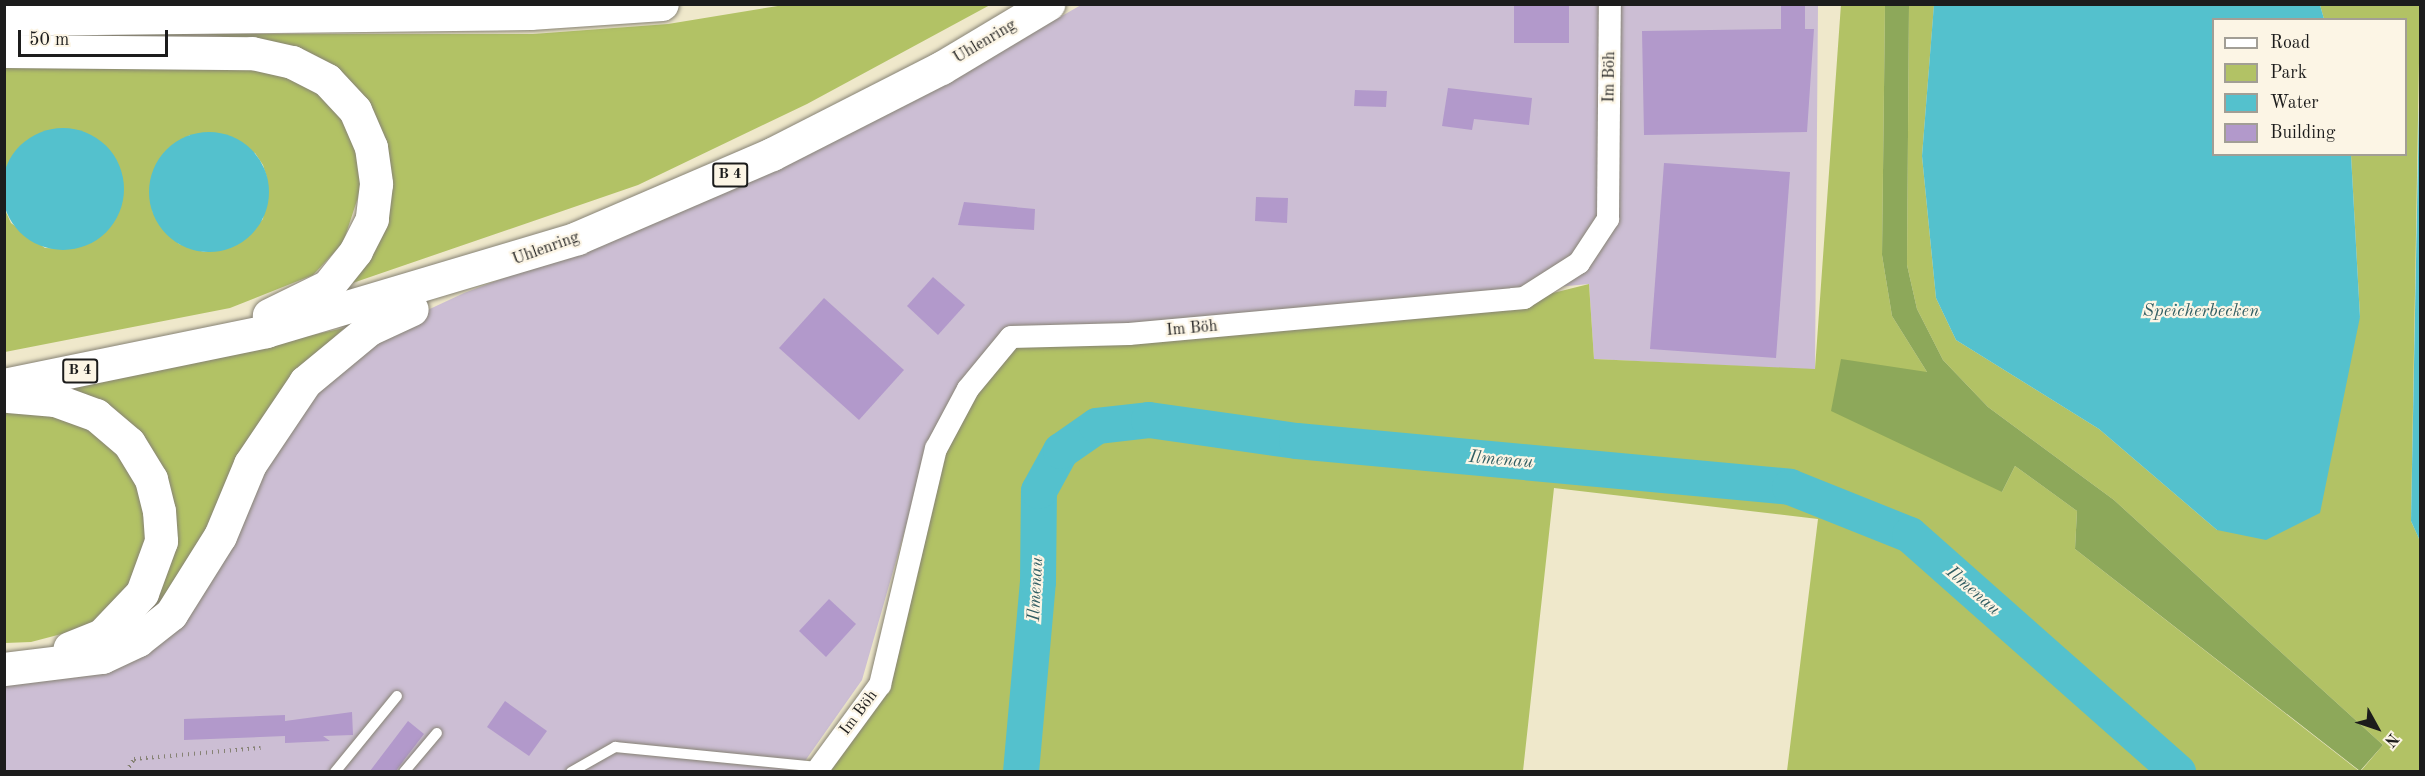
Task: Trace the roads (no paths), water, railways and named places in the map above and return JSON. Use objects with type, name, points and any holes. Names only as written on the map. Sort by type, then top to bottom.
[{"type":"highway","points":[[4,19],[530,13],[662,4]]},
{"type":"highway","name":"B 4","points":[[941,68],[1029,4]]},
{"type":"highway","name":"Uhlenring","points":[[4,385],[155,356],[376,303],[510,262],[710,185],[941,68],[1048,4]]},
{"type":"highway","points":[[4,51],[252,53],[292,62],[327,80],[355,110],[371,147],[376,184],[372,219],[356,251],[328,286],[291,307],[155,356]]},
{"type":"highway","points":[[4,669],[102,657],[138,640],[171,614],[220,536],[250,464],[305,382],[369,329],[510,262]]},
{"type":"highway","points":[[4,396],[56,400],[86,411],[129,443],[151,479],[161,540],[142,593],[102,634],[63,650],[4,656]]},
{"type":"street","name":"Im Böh","points":[[818,769],[880,685],[936,449],[968,389],[1011,337],[1130,334],[1524,298],[1579,263],[1608,219],[1611,4]]},
{"type":"lane","points":[[335,771],[397,696]]},
{"type":"lane","points":[[404,771],[437,733]]},
{"type":"lane","points":[[571,771],[615,747],[818,769]]},
{"type":"water","name":"Speicherbecken","points":[[1934,4],[2320,5],[2324,18],[2212,18],[2212,156],[2351,156],[2360,317],[2320,513],[2266,540],[2217,530],[2099,429],[1956,340],[1936,298],[1922,156]]},
{"type":"water","points":[[2420,55],[2420,541],[2411,521]]},
{"type":"water","points":[[63,128],[86,132],[106,146],[120,166],[124,189],[120,212],[106,232],[86,246],[63,250],[40,246],[20,232],[6,212],[2,189],[6,166],[20,146],[40,132]]},
{"type":"water","points":[[209,132],[232,137],[251,150],[264,169],[269,192],[264,215],[251,234],[232,247],[209,252],[186,247],[167,234],[154,215],[149,192],[154,169],[167,150],[186,137]]},
{"type":"waterway","name":"Ilmenau","points":[[1021,772],[1038,582],[1039,491],[1061,451],[1097,426],[1149,420],[1297,441],[1790,487],[1910,535],[2178,772]]}]
